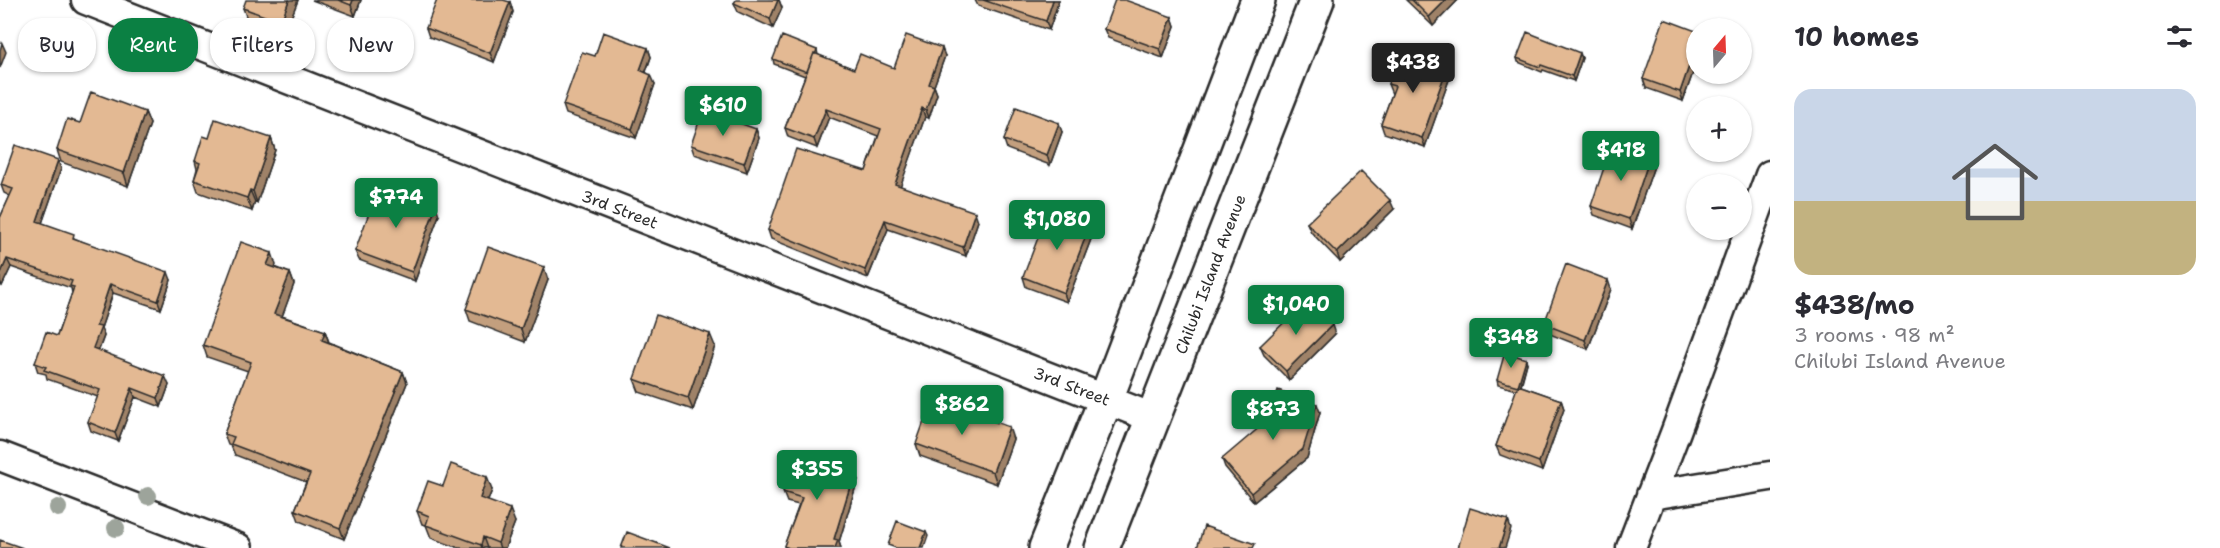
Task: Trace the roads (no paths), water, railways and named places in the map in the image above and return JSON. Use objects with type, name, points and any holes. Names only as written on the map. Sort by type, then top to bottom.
[{"type":"street","name":"3rd Street","points":[[86,0],[1153,418]]},
{"type":"street","points":[[1046,548],[1106,399],[1258,0]]},
{"type":"street","name":"Chilubi Island Avenue","points":[[1102,548],[1317,0]]},
{"type":"street","points":[[1631,548],[1767,193]]},
{"type":"street","points":[[0,456],[237,548]]},
{"type":"street","points":[[1651,495],[1770,476]]}]
